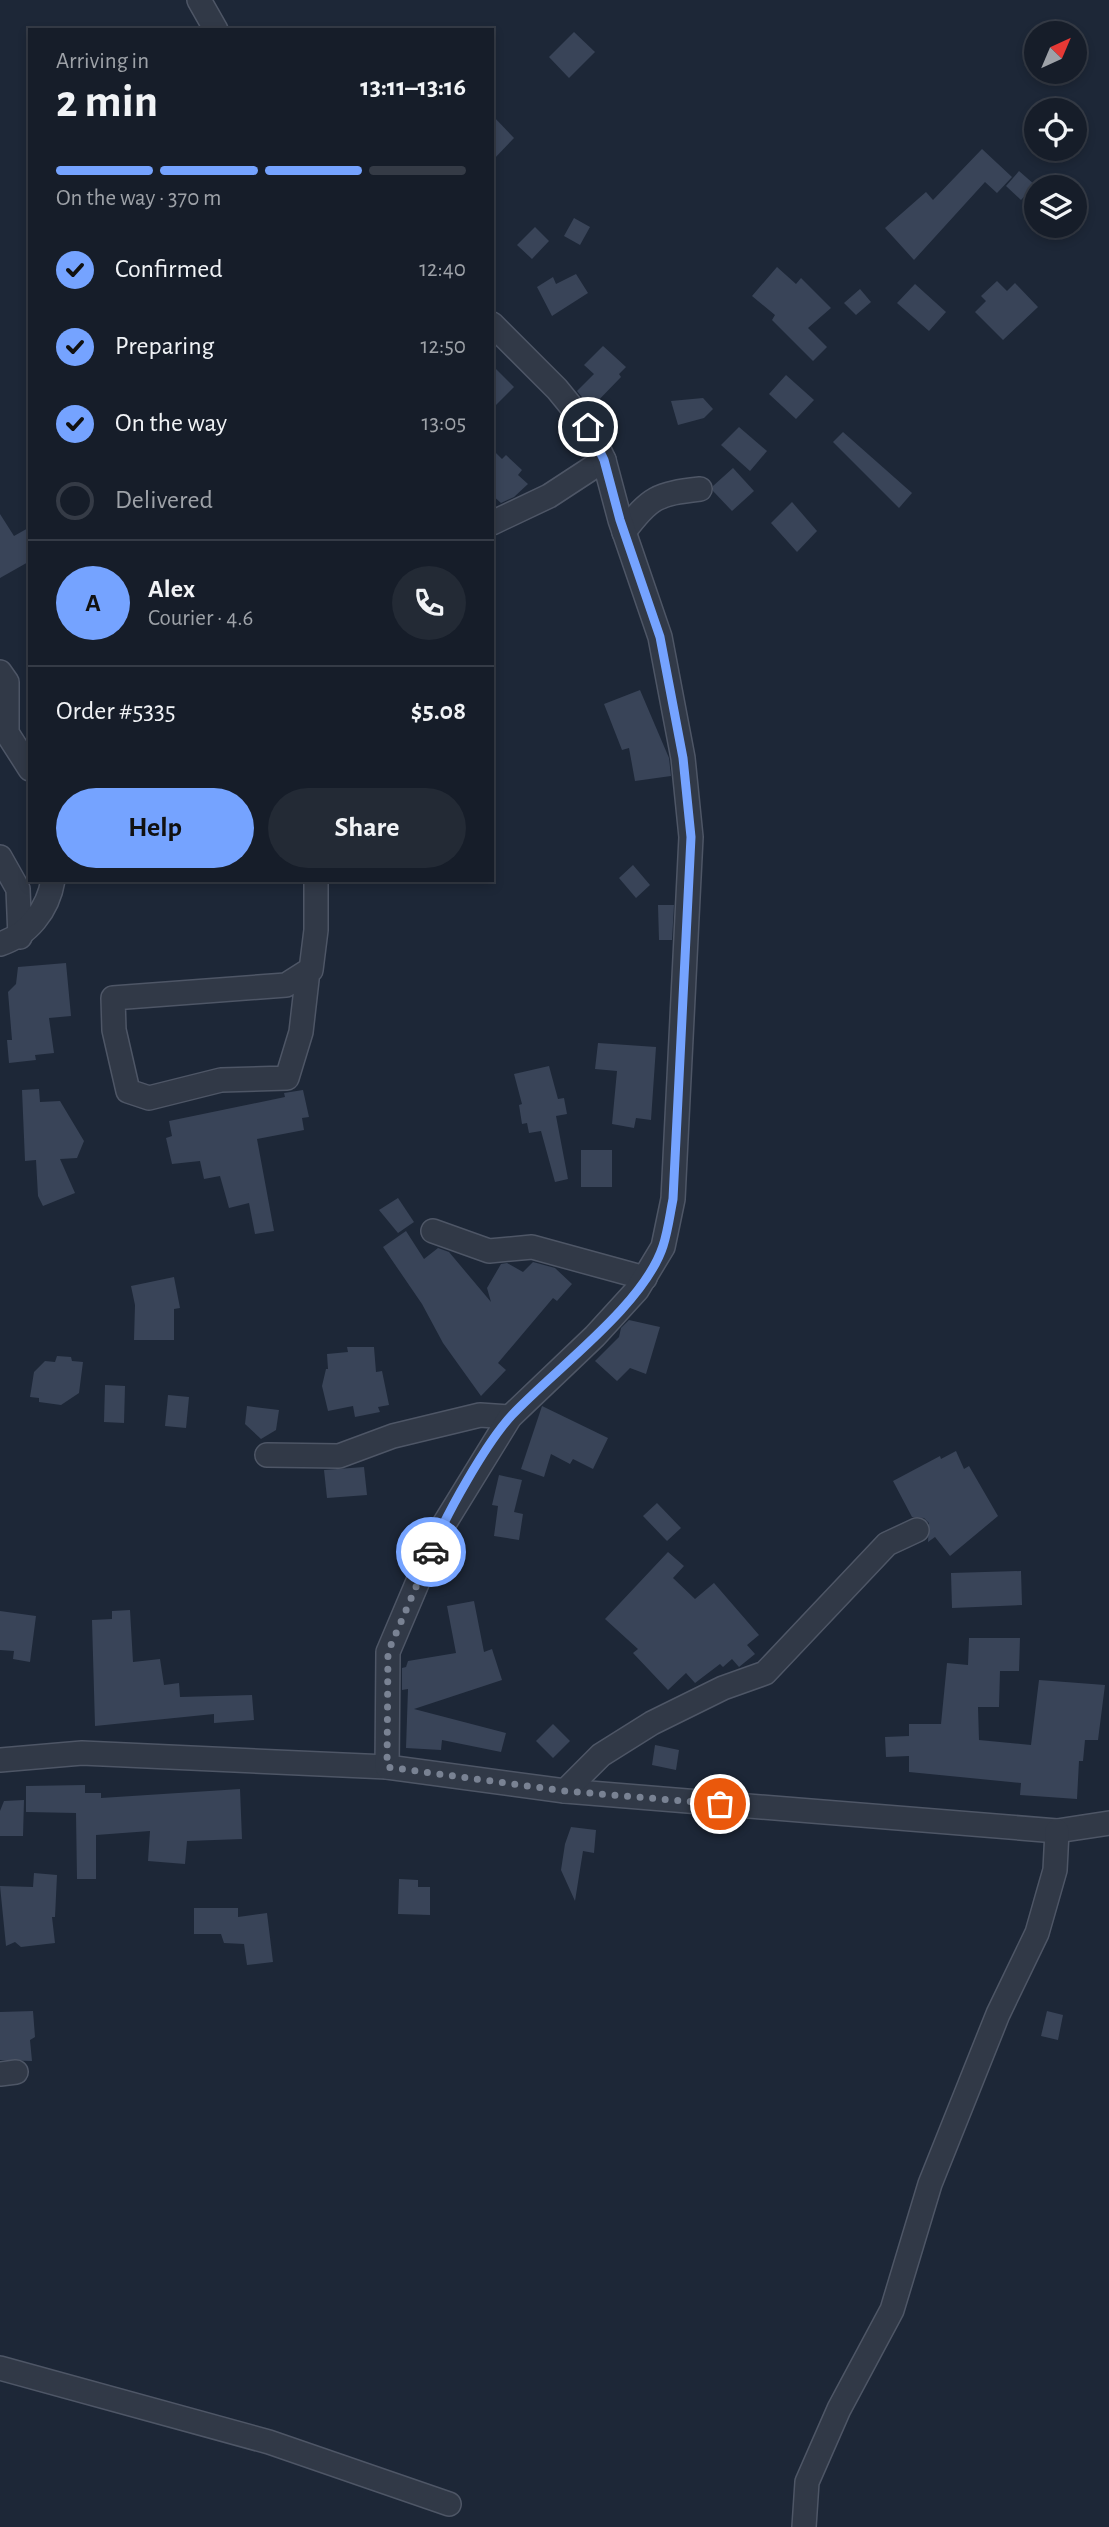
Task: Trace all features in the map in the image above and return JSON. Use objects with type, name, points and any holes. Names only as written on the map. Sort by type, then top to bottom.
[{"type":"street","points":[[199,0],[215,28]]},
{"type":"street","points":[[387,1767],[388,1652],[438,1534],[510,1417],[595,1336],[645,1278],[663,1247],[673,1199],[691,837],[683,758],[660,637],[624,533],[604,460],[588,427],[557,389],[494,326]]},
{"type":"street","points":[[494,522],[549,496],[604,460]]},
{"type":"street","points":[[624,533],[641,509],[663,494],[700,489]]},
{"type":"street","points":[[0,672],[7,682],[4,729],[28,766]]},
{"type":"street","points":[[0,857],[18,889],[10,941]]},
{"type":"street","points":[[10,941],[39,915],[51,893],[53,882]]},
{"type":"street","points":[[309,971],[286,985],[113,998],[114,1030],[128,1091],[149,1098],[221,1080],[287,1079],[301,1032],[316,930],[316,882]]},
{"type":"street","points":[[433,1231],[489,1251],[532,1247],[645,1278]]},
{"type":"street","points":[[267,1455],[339,1455],[393,1436],[480,1415],[510,1417]]},
{"type":"street","points":[[565,1791],[601,1755],[652,1723],[723,1688],[765,1672],[887,1545],[917,1530]]},
{"type":"street","points":[[0,1760],[82,1753],[387,1767],[565,1791],[1057,1831],[1109,1823]]},
{"type":"street","points":[[804,2527],[807,2482],[839,2409],[892,2310],[930,2184],[998,2014],[1037,1933],[1055,1870],[1057,1831]]},
{"type":"street","points":[[0,2368],[269,2442],[449,2504]]},
{"type":"building","points":[[574,32],[595,52],[569,78],[549,57]]},
{"type":"building","points":[[494,117],[514,138],[494,159]]},
{"type":"building","points":[[982,149],[1012,177],[997,193],[985,182],[914,260],[885,228],[926,192],[933,200]]},
{"type":"building","points":[[1019,171],[1024,175],[1024,197],[1021,200],[1006,186]]},
{"type":"building","points":[[574,218],[590,227],[580,245],[564,236]]},
{"type":"building","points":[[535,227],[549,241],[532,259],[517,245]]},
{"type":"building","points":[[777,267],[796,284],[801,278],[831,308],[808,328],[827,347],[813,361],[772,320],[775,315],[752,296]]},
{"type":"building","points":[[576,274],[588,293],[552,316],[537,287],[553,277],[556,284]]},
{"type":"building","points":[[997,281],[1007,291],[1015,283],[1038,307],[1003,340],[975,312],[986,301],[981,296]]},
{"type":"building","points":[[915,284],[946,312],[929,331],[897,303]]},
{"type":"building","points":[[860,289],[871,302],[856,315],[844,303]]},
{"type":"building","points":[[603,346],[626,367],[619,374],[621,377],[591,408],[577,391],[594,374],[584,365]]},
{"type":"building","points":[[494,367],[514,387],[494,407]]},
{"type":"building","points":[[786,375],[814,400],[796,419],[769,394]]},
{"type":"building","points":[[703,398],[713,409],[704,418],[678,425],[671,401]]},
{"type":"building","points":[[739,427],[767,451],[750,471],[721,445]]},
{"type":"building","points":[[843,432],[912,493],[899,508],[833,442]]},
{"type":"building","points":[[494,451],[502,459],[506,455],[522,470],[518,475],[528,484],[514,497],[501,503],[494,497]]},
{"type":"building","points":[[733,468],[754,491],[732,511],[713,491],[713,486]]},
{"type":"building","points":[[792,502],[817,531],[797,552],[771,523]]},
{"type":"building","points":[[0,514],[14,536],[28,528],[28,562],[0,578]]},
{"type":"building","points":[[640,690],[669,758],[671,776],[635,781],[629,748],[622,750],[604,704]]},
{"type":"building","points":[[633,865],[650,885],[636,898],[619,878]]},
{"type":"building","points":[[658,905],[674,905],[672,940],[659,940]]},
{"type":"building","points":[[66,963],[71,1016],[49,1018],[54,1053],[35,1055],[36,1060],[9,1063],[7,1040],[12,1040],[8,992],[16,984],[18,967]]},
{"type":"building","points":[[598,1043],[656,1047],[651,1120],[636,1118],[634,1128],[612,1124],[617,1071],[595,1069]]},
{"type":"building","points":[[549,1066],[558,1099],[564,1098],[567,1114],[556,1116],[568,1179],[555,1182],[541,1131],[529,1133],[527,1123],[522,1124],[519,1105],[522,1104],[514,1074]]},
{"type":"building","points":[[39,1089],[40,1102],[60,1101],[84,1141],[77,1158],[60,1159],[75,1193],[43,1206],[38,1196],[36,1160],[25,1161],[22,1090]]},
{"type":"building","points":[[303,1090],[309,1117],[302,1118],[304,1130],[257,1139],[274,1231],[255,1234],[249,1203],[229,1208],[220,1176],[204,1179],[200,1161],[172,1164],[166,1138],[172,1136],[169,1121],[285,1097],[284,1093]]},
{"type":"building","points":[[581,1150],[612,1150],[612,1187],[581,1187]]},
{"type":"building","points":[[398,1198],[414,1222],[398,1233],[379,1210]]},
{"type":"building","points":[[406,1231],[424,1259],[438,1248],[449,1252],[491,1302],[487,1288],[501,1264],[507,1263],[523,1272],[533,1262],[555,1268],[572,1284],[557,1301],[553,1298],[498,1363],[506,1370],[481,1396],[443,1343],[422,1304],[383,1247]]},
{"type":"building","points":[[174,1277],[180,1308],[174,1309],[174,1340],[134,1340],[135,1305],[131,1286]]},
{"type":"building","points":[[629,1320],[660,1327],[646,1374],[630,1368],[617,1381],[595,1361],[619,1337],[621,1328]]},
{"type":"building","points":[[347,1347],[374,1347],[376,1372],[382,1371],[389,1405],[378,1407],[380,1412],[355,1417],[353,1406],[328,1411],[322,1386],[328,1369],[327,1354],[348,1352]]},
{"type":"building","points":[[57,1356],[71,1357],[72,1361],[83,1362],[79,1393],[61,1405],[39,1402],[39,1398],[30,1397],[34,1372],[45,1361],[55,1362]]},
{"type":"building","points":[[105,1385],[125,1386],[124,1423],[104,1422]]},
{"type":"building","points":[[168,1395],[189,1397],[186,1428],[165,1426]]},
{"type":"building","points":[[247,1406],[279,1410],[276,1430],[261,1439],[245,1424]]},
{"type":"building","points":[[542,1406],[608,1438],[593,1469],[573,1459],[570,1464],[551,1454],[544,1477],[521,1469]]},
{"type":"building","points":[[956,1451],[964,1469],[969,1466],[998,1516],[950,1556],[935,1537],[928,1542],[929,1523],[924,1518],[912,1517],[893,1481],[940,1456],[941,1459]]},
{"type":"building","points":[[364,1467],[367,1495],[327,1498],[324,1470]]},
{"type":"building","points":[[499,1475],[522,1480],[514,1512],[523,1514],[519,1540],[494,1536],[498,1506],[492,1505]]},
{"type":"building","points":[[657,1503],[681,1528],[667,1541],[643,1516]]},
{"type":"building","points":[[668,1552],[684,1566],[673,1578],[695,1599],[714,1583],[759,1635],[747,1645],[755,1654],[739,1667],[732,1659],[723,1667],[720,1664],[695,1683],[686,1673],[668,1690],[633,1653],[638,1649],[605,1619]]},
{"type":"building","points":[[1021,1571],[1022,1605],[952,1608],[951,1573]]},
{"type":"building","points":[[474,1601],[484,1652],[492,1649],[502,1680],[414,1709],[506,1733],[501,1752],[442,1740],[441,1750],[406,1748],[408,1689],[402,1690],[402,1668],[406,1667],[408,1661],[456,1653],[447,1606]]},
{"type":"building","points":[[130,1610],[133,1662],[160,1659],[164,1685],[179,1683],[180,1697],[252,1695],[254,1720],[214,1723],[214,1714],[95,1726],[92,1620],[112,1619],[112,1611]]},
{"type":"building","points":[[0,1611],[36,1616],[30,1662],[13,1659],[14,1651],[0,1650]]},
{"type":"building","points":[[969,1638],[1020,1638],[1019,1671],[1000,1671],[999,1707],[978,1707],[979,1740],[1031,1745],[1039,1680],[1105,1685],[1098,1740],[1085,1740],[1083,1761],[1079,1761],[1077,1799],[1020,1795],[1021,1783],[909,1772],[909,1756],[886,1757],[885,1737],[909,1736],[909,1724],[941,1724],[947,1663],[968,1665]]},
{"type":"building","points":[[553,1724],[570,1741],[553,1758],[536,1741]]},
{"type":"building","points":[[655,1745],[679,1750],[676,1770],[652,1765]]},
{"type":"building","points":[[85,1785],[85,1793],[101,1793],[101,1798],[240,1789],[242,1839],[187,1841],[185,1864],[148,1861],[150,1831],[96,1835],[96,1879],[77,1879],[76,1813],[26,1812],[26,1786]]},
{"type":"building","points":[[24,1800],[23,1836],[0,1836],[0,1811],[4,1801]]},
{"type":"building","points":[[571,1827],[596,1830],[594,1853],[583,1851],[575,1901],[561,1870]]},
{"type":"building","points":[[34,1873],[57,1875],[55,1917],[52,1917],[55,1943],[21,1947],[15,1942],[6,1946],[0,1886],[33,1887]]},
{"type":"building","points":[[399,1879],[418,1880],[418,1887],[430,1887],[430,1915],[398,1914]]},
{"type":"building","points":[[194,1908],[238,1908],[238,1917],[267,1913],[273,1962],[247,1965],[244,1944],[224,1943],[221,1934],[194,1934]]},
{"type":"building","points":[[33,2011],[35,2037],[30,2040],[32,2061],[0,2060],[0,2012]]},
{"type":"building","points":[[1047,2011],[1063,2015],[1058,2040],[1041,2036]]},
{"type":"way so far","points":[[431,1552],[388,1652],[387,1767],[565,1791],[720,1804]]},
{"type":"route","points":[[431,1552],[438,1534],[475,1470],[510,1417],[595,1336],[637,1290],[663,1247],[673,1199],[691,837],[683,758],[660,637],[620,520],[604,460],[588,427]]}]
